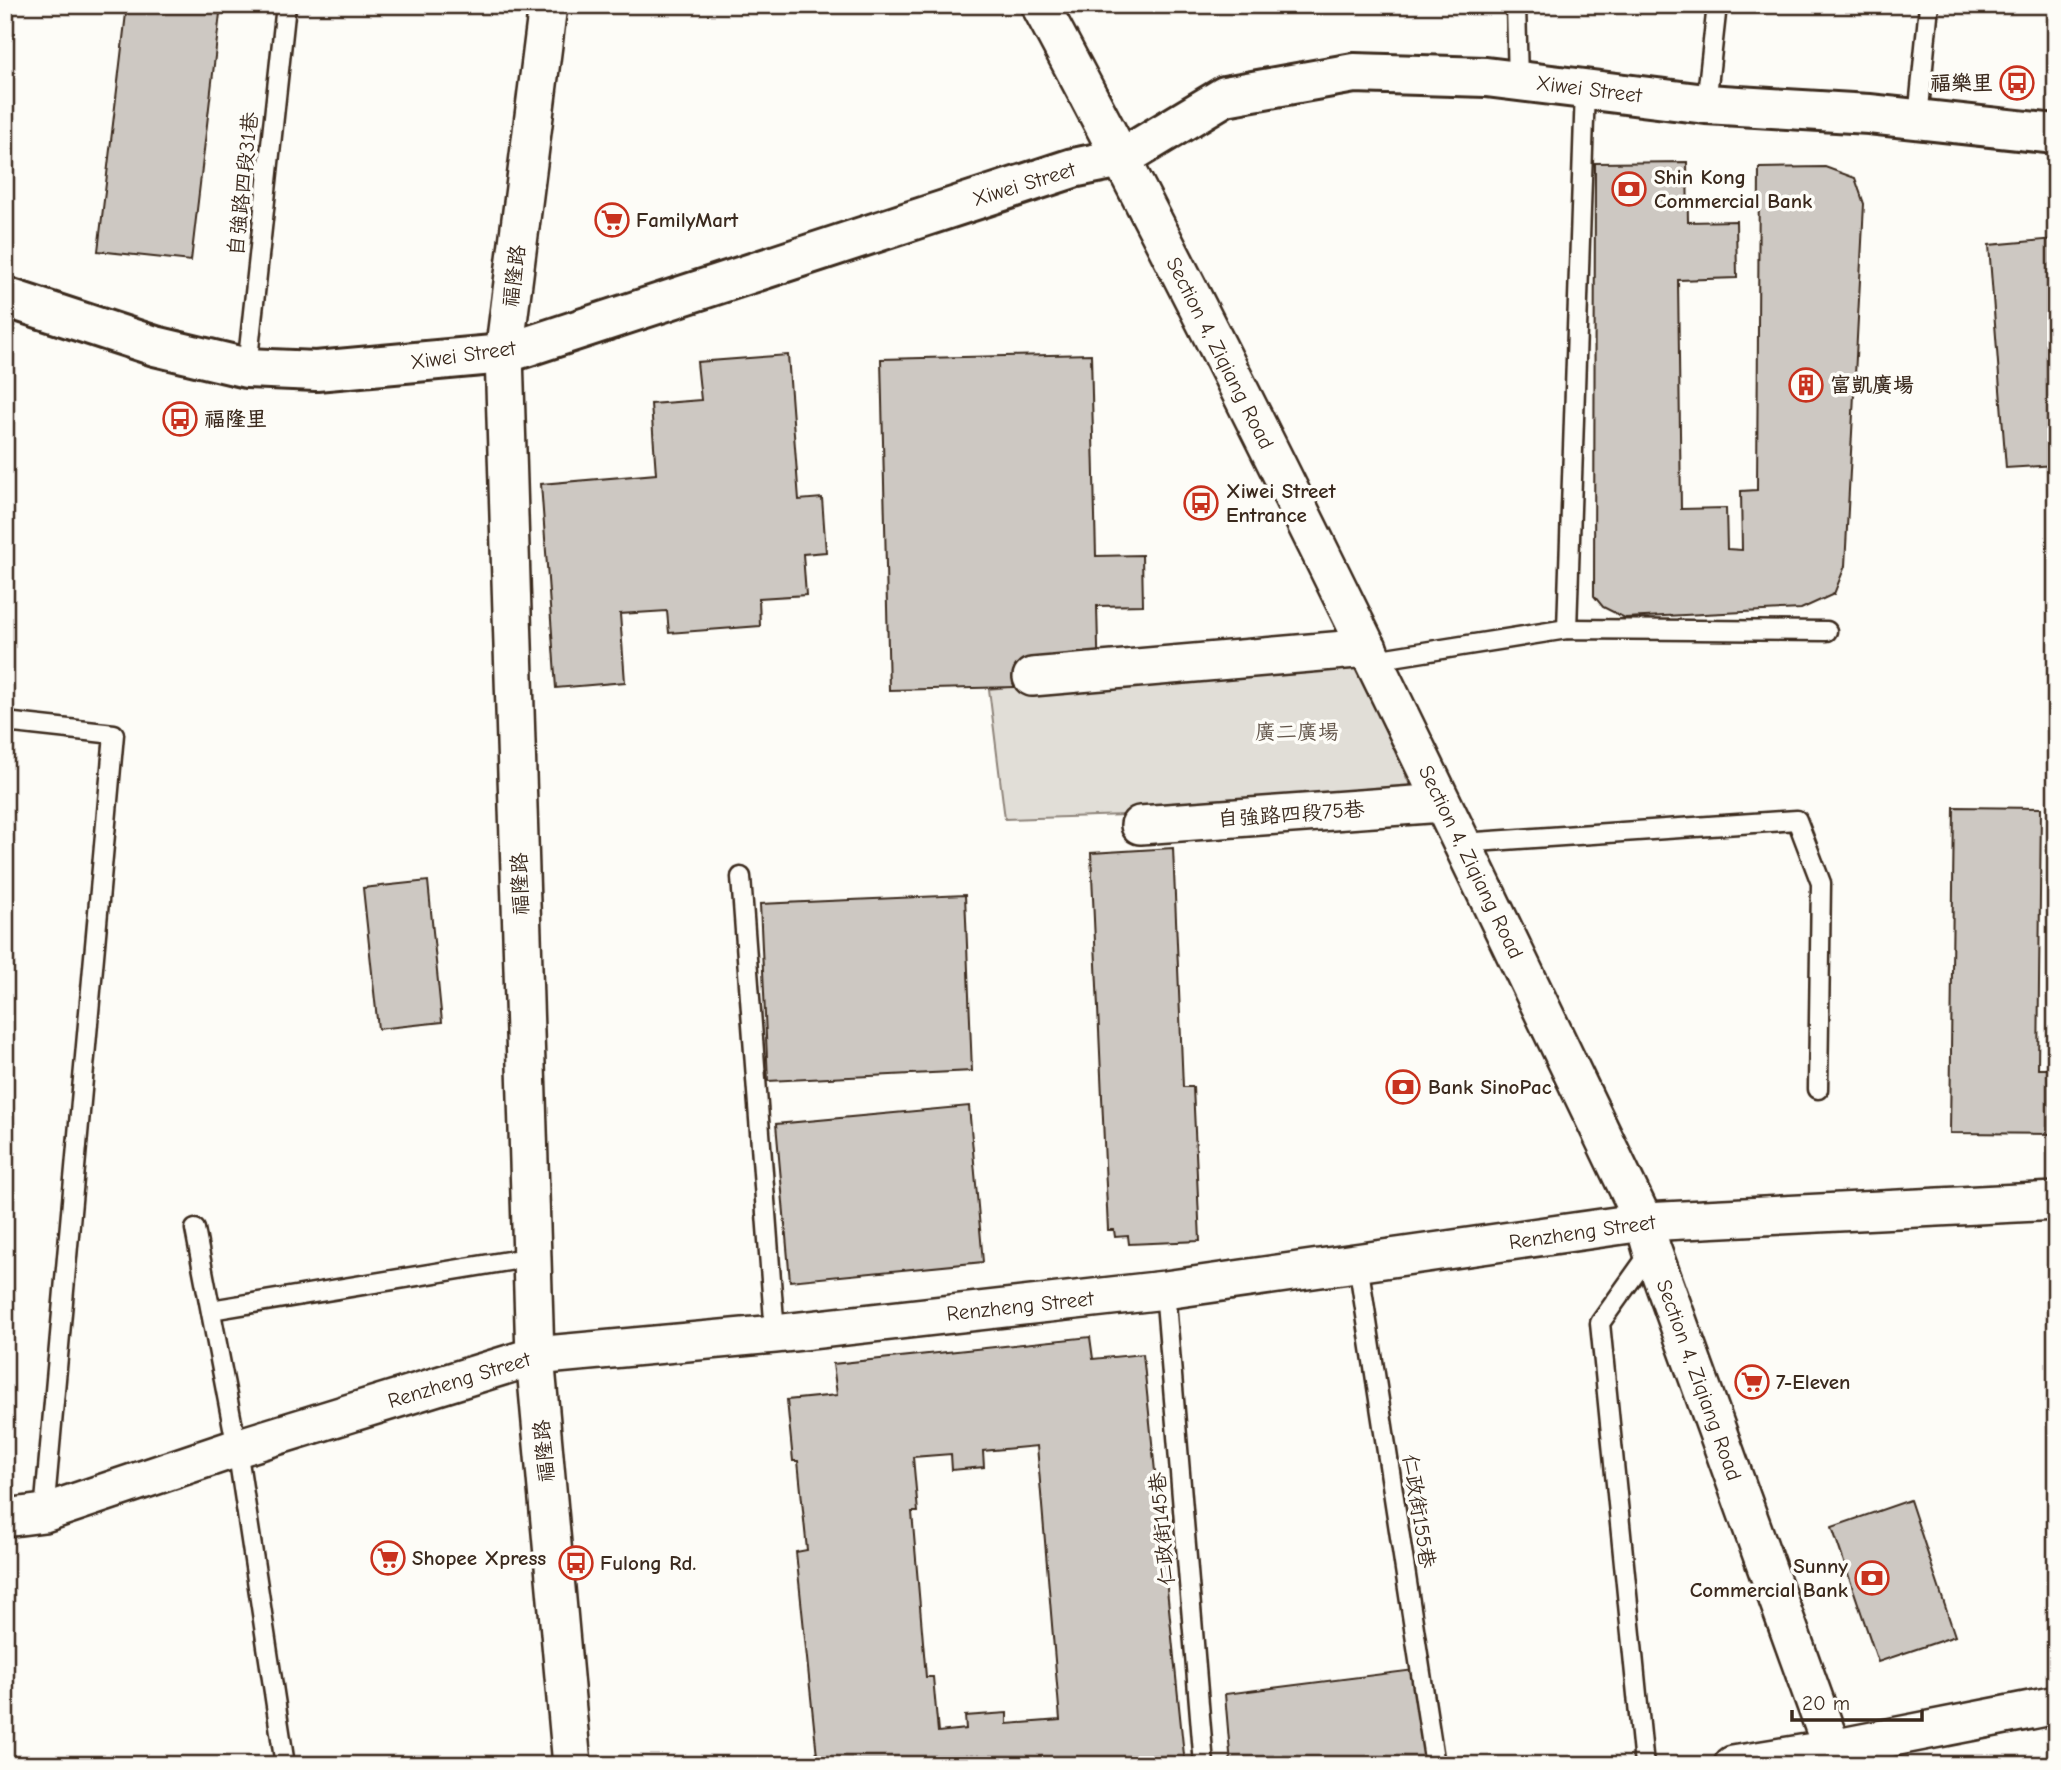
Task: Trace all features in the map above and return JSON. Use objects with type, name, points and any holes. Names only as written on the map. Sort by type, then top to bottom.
[{"type":"street","name":"福隆路","points":[[548,5],[503,354],[535,1356],[572,1765]]},
{"type":"street","name":"Section 4, Ziqiang Road","points":[[1040,5],[1122,158],[1371,654],[1648,1236],[1833,1757]]},
{"type":"street","name":"Xiwei Street","points":[[5,297],[155,346],[247,368],[316,371],[503,354],[1073,168],[1122,158],[1225,96],[1354,73],[1418,73],[1518,81],[1706,104],[1919,119],[2056,134]]},
{"type":"street","points":[[1032,677],[1371,654]]},
{"type":"street","name":"自強路四段75巷","points":[[1140,825],[1442,803]]},
{"type":"street","name":"Renzheng Street","points":[[5,1518],[44,1513],[237,1448],[535,1356],[775,1334],[1166,1290],[1358,1263],[2056,1201]]},
{"type":"street","points":[[1733,1765],[1833,1757],[2056,1705]]},
{"type":"lane","name":"自強路四段31巷","points":[[247,368],[286,5]]},
{"type":"lane","points":[[1516,5],[1518,81]]},
{"type":"lane","points":[[1706,104],[1717,5]]},
{"type":"lane","points":[[1919,119],[1929,5]]},
{"type":"lane","points":[[1567,629],[1585,89]]},
{"type":"lane","points":[[1371,654],[1567,629],[1827,631]]},
{"type":"lane","points":[[5,722],[114,734],[44,1513]]},
{"type":"lane","points":[[1462,843],[1797,820],[1821,883],[1818,1089]]},
{"type":"lane","points":[[741,877],[775,1334]]},
{"type":"lane","points":[[195,1229],[237,1448],[285,1765]]},
{"type":"lane","points":[[1644,1765],[1600,1324],[1648,1236]]},
{"type":"lane","points":[[211,1310],[532,1257]]},
{"type":"lane","name":"仁政街155巷","points":[[1358,1263],[1435,1765]]},
{"type":"lane","name":"仁政街145巷","points":[[1166,1290],[1204,1765]]},
{"type":"green space","name":"廣二廣場","points":[[1349,649],[1419,805],[1005,819],[989,689]]},
{"type":"building","points":[[127,5],[221,5],[191,261],[98,251]]},
{"type":"building","name":"富凱廣場","points":[[1687,162],[1688,222],[1736,221],[1737,278],[1678,280],[1681,509],[1726,508],[1727,549],[1742,550],[1741,491],[1757,490],[1759,168],[1825,167],[1855,178],[1864,204],[1845,566],[1834,594],[1801,609],[1625,618],[1603,607],[1594,596],[1595,163]]},
{"type":"building","points":[[2056,239],[2056,465],[2006,468],[1989,245]]},
{"type":"building","points":[[1091,354],[1096,556],[1142,555],[1143,605],[1097,606],[1099,685],[889,690],[881,359]]},
{"type":"building","points":[[788,355],[799,500],[822,498],[826,552],[803,554],[806,595],[759,598],[760,626],[669,633],[667,611],[620,614],[625,682],[556,688],[541,484],[656,474],[651,404],[701,400],[697,362]]},
{"type":"building","points":[[1954,807],[2041,808],[2038,1069],[2056,1069],[2056,1134],[1950,1133]]},
{"type":"building","points":[[1173,848],[1183,1087],[1193,1087],[1200,1241],[1129,1244],[1128,1236],[1115,1237],[1114,1230],[1108,1230],[1091,853]]},
{"type":"building","points":[[428,881],[442,1022],[378,1029],[363,888]]},
{"type":"building","points":[[965,895],[972,1071],[768,1081],[760,904]]},
{"type":"building","points":[[969,1106],[983,1262],[790,1281],[776,1124]]},
{"type":"building","points":[[1090,1337],[1093,1359],[1143,1354],[1185,1765],[818,1765],[796,1552],[807,1550],[798,1461],[793,1461],[787,1400],[837,1395],[833,1364]],"holes":[[[1037,1446],[1060,1720],[1007,1724],[1007,1713],[965,1716],[966,1729],[938,1732],[933,1677],[926,1677],[912,1512],[918,1512],[913,1457],[951,1454],[952,1470],[984,1467],[983,1451]]]},
{"type":"building","points":[[1910,1500],[1955,1636],[1878,1662],[1832,1527]]},
{"type":"building","points":[[1414,1670],[1426,1765],[1231,1765],[1225,1694]]},
{"type":"place","name":"福樂里","points":[[2017,83]]},
{"type":"place","name":"Shin Kong Commercial Bank","points":[[1629,189]]},
{"type":"place","name":"FamilyMart","points":[[612,220]]},
{"type":"place","name":"富凱廣場","points":[[1806,385]]},
{"type":"place","name":"福隆里","points":[[180,419]]},
{"type":"place","name":"Xiwei Street Entrance","points":[[1201,503]]},
{"type":"place","name":"Bank SinoPac","points":[[1403,1087]]},
{"type":"place","name":"7-Eleven","points":[[1752,1382]]},
{"type":"place","name":"Shopee Xpress","points":[[388,1558]]},
{"type":"place","name":"Fulong Rd.","points":[[576,1563]]},
{"type":"place","name":"Sunny Commercial Bank","points":[[1872,1578]]}]
